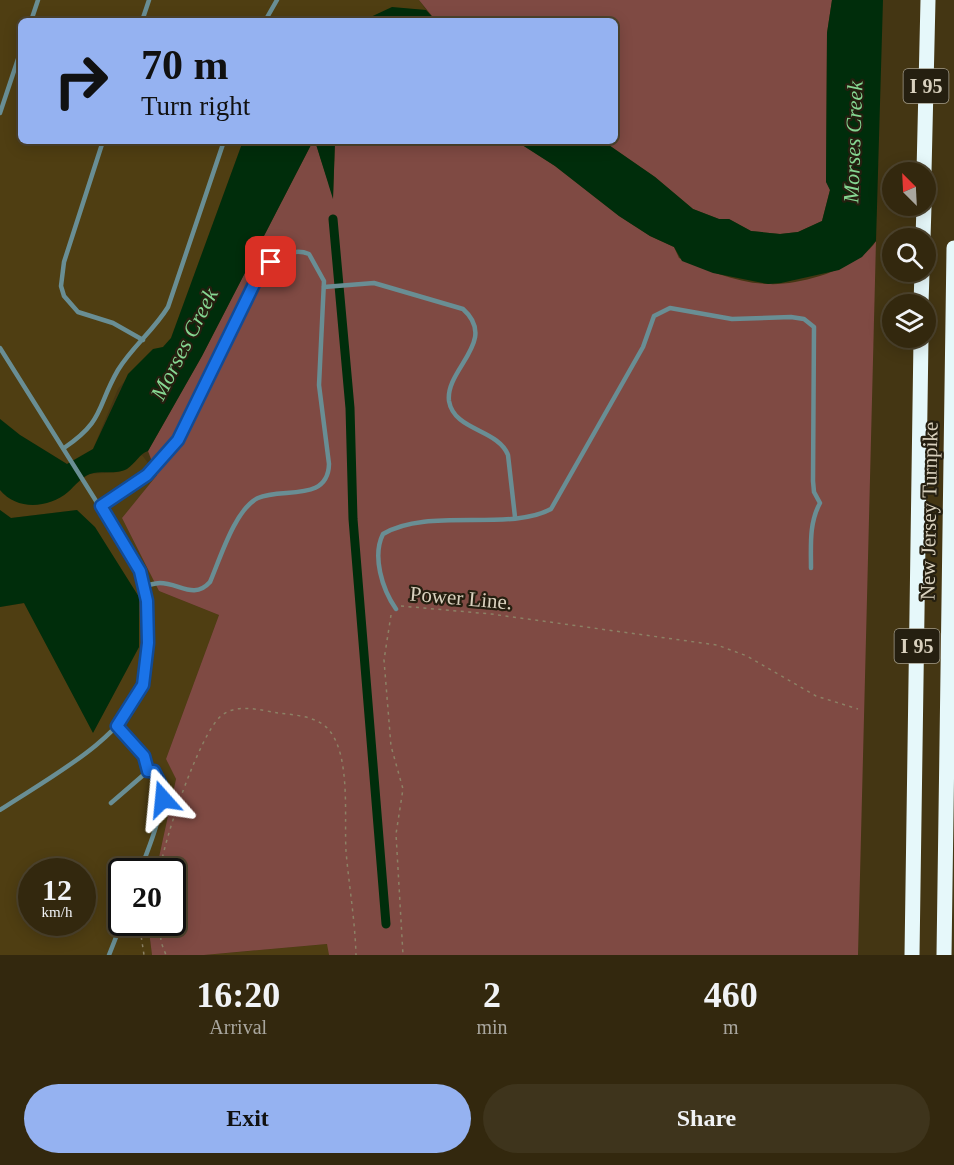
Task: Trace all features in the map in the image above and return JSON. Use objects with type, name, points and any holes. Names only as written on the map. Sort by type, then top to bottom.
[{"type":"highway","name":"I 95","points":[[924,162],[928,0]]},
{"type":"highway","name":"New Jersey Turnpike","points":[[944,955],[954,248]]},
{"type":"highway","name":"New Jersey Turnpike","points":[[912,955],[921,348]]},
{"type":"lane","points":[[32,18],[38,0]]},
{"type":"lane","points":[[143,18],[149,0]]},
{"type":"lane","points":[[267,18],[277,0]]},
{"type":"lane","points":[[0,113],[18,59]]},
{"type":"lane","points":[[103,144],[64,262],[61,286],[69,303],[78,312],[113,323],[143,340]]},
{"type":"lane","points":[[64,448],[85,434],[98,419],[119,369],[168,308],[223,144]]},
{"type":"lane","points":[[101,506],[147,475],[178,440],[263,270],[279,257],[303,252],[314,261],[324,287],[319,367],[329,464],[325,481],[315,489],[268,495],[252,501],[240,516],[210,582],[203,588],[187,591],[160,583],[145,586]]},
{"type":"lane","points":[[324,287],[374,284],[463,309],[470,315],[475,332],[474,344],[453,383],[449,400],[451,409],[458,418],[494,436],[505,446],[515,517]]},
{"type":"lane","points":[[396,609],[388,597],[378,559],[379,542],[383,534],[403,525],[544,513],[556,504],[643,347],[658,311],[670,308],[732,319],[771,316],[804,319],[814,327],[816,333],[813,481],[814,492],[820,503],[814,515],[811,531],[811,568]]},
{"type":"lane","points":[[0,348],[132,555],[145,586],[148,643],[143,685],[117,726],[101,741],[0,810]]},
{"type":"lane","points":[[117,726],[144,756],[148,771]]},
{"type":"lane","points":[[111,803],[148,771],[154,771],[161,785],[163,799],[144,858]]},
{"type":"lane","points":[[109,955],[116,936]]},
{"type":"path","name":"Power Line.","points":[[403,955],[396,834],[403,789],[391,746],[384,660],[388,620],[396,609],[403,605],[491,614],[717,645],[747,656],[784,680],[816,696],[858,709]]},
{"type":"path","points":[[164,858],[184,787],[207,733],[221,715],[236,708],[307,717],[329,730],[343,767],[346,851],[355,916],[356,955]]},
{"type":"path","points":[[141,936],[144,955]]},
{"type":"path","points":[[161,936],[166,955]]},
{"type":"shaded area","points":[[0,0],[419,0],[426,10],[392,8],[369,18],[18,18],[18,144],[242,144],[171,338],[163,347],[149,353],[118,389],[93,449],[67,464],[20,435],[0,419]]},
{"type":"shaded area","points":[[419,0],[832,0],[827,33],[826,181],[830,190],[822,221],[798,232],[780,234],[751,231],[729,219],[719,219],[693,209],[655,177],[607,144],[618,144],[618,18],[434,18]]},
{"type":"shaded area","points":[[311,144],[316,144],[333,197],[335,144],[521,144],[555,166],[619,216],[650,236],[674,247],[679,258],[722,275],[756,283],[796,282],[828,273],[857,259],[876,241],[858,955],[329,955],[327,944],[204,955],[152,955],[150,936],[186,936],[186,858],[159,858],[176,779],[166,759],[219,615],[159,591],[122,518],[157,475],[148,451],[202,356]]},
{"type":"shaded area","points":[[142,455],[157,475],[122,518],[159,591],[219,615],[166,759],[176,779],[159,858],[108,858],[108,936],[150,936],[152,955],[0,955],[0,607],[24,603],[93,732],[139,647],[77,510],[11,518],[0,510],[0,490],[3,494],[77,483],[89,474],[120,472]]},
{"type":"shaded area","points":[[328,944],[329,955],[204,955]]},
{"type":"water","name":"Morses Creek","points":[[832,0],[883,0],[876,241],[862,257],[839,270],[768,284],[713,273],[682,261],[674,247],[650,236],[619,216],[555,166],[521,144],[607,144],[655,177],[693,209],[719,219],[729,219],[751,231],[780,234],[798,232],[822,221],[830,190],[826,182],[827,33]]},
{"type":"water","points":[[392,7],[426,10],[433,18],[368,18]]},
{"type":"water","name":"Morses Creek","points":[[242,144],[311,144],[202,356],[148,451],[127,469],[87,475],[68,492],[43,504],[24,504],[7,497],[0,490],[0,419],[20,435],[67,464],[93,449],[128,374],[153,349],[163,347],[171,338]]},
{"type":"water","points":[[316,144],[335,144],[333,199]]},
{"type":"water","points":[[0,510],[11,518],[77,510],[95,527],[139,597],[139,647],[93,733],[24,603],[0,607]]},
{"type":"waterway","points":[[333,219],[350,408],[353,519],[386,924]]},
{"type":"route","points":[[163,799],[161,785],[154,771],[148,771],[144,756],[117,726],[143,685],[148,643],[147,601],[140,571],[101,506],[147,475],[169,453],[178,440],[227,343],[258,276],[271,262]]}]
